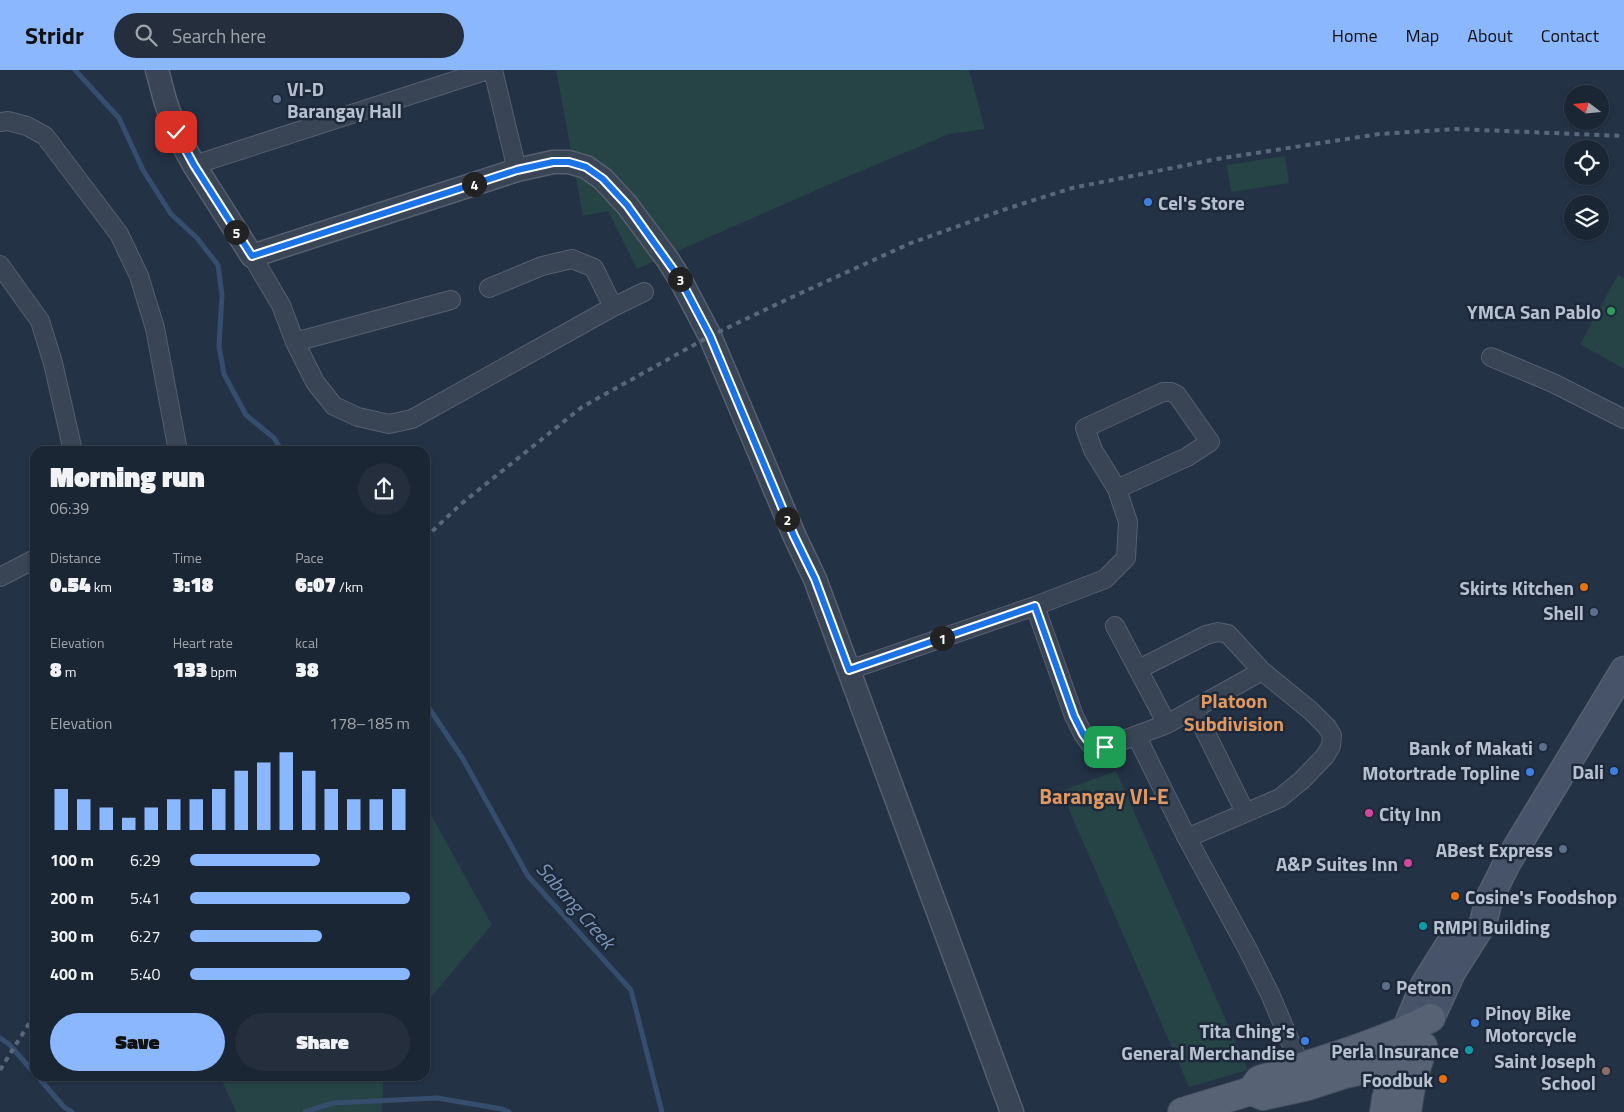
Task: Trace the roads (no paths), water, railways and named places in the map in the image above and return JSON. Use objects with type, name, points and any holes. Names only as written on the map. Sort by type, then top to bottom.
[{"type":"main road","points":[[1407,1112],[1411,1087],[1405,1031],[1424,985],[1450,943],[1488,899],[1507,863],[1624,670]]},
{"type":"main road","points":[[1384,1112],[1386,1099],[1431,1018],[1452,972],[1483,923],[1488,899]]},
{"type":"main road","points":[[1182,1112],[1251,1091],[1259,1080],[1344,1054],[1405,1031],[1431,1018]]},
{"type":"main road","points":[[1251,1091],[1263,1096],[1308,1086],[1345,1074],[1407,1061]]},
{"type":"street","points":[[158,70],[165,100],[176,132],[194,165],[281,305],[294,342],[315,382],[334,406],[358,418],[389,424],[412,419],[613,306],[644,292]]},
{"type":"street","points":[[194,165],[488,70]]},
{"type":"street","points":[[493,70],[517,170]]},
{"type":"street","points":[[0,122],[8,121],[27,126],[45,136],[120,234],[139,276],[155,328],[177,446]]},
{"type":"street","points":[[252,256],[517,170],[553,162],[569,162],[586,167],[603,179],[627,205],[680,279],[710,336],[794,536],[815,579],[1012,1112]]},
{"type":"street","points":[[489,288],[542,266],[572,259],[594,268],[613,306]]},
{"type":"street","points":[[0,265],[40,321],[53,363],[72,446]]},
{"type":"street","points":[[294,342],[450,300]]},
{"type":"street","points":[[1491,357],[1553,383],[1624,419]]},
{"type":"street","points":[[849,670],[1105,580],[1126,558],[1128,522],[1117,489],[1093,450],[1085,428],[1163,392],[1171,392],[1177,396],[1210,442],[1188,457],[1117,489]]},
{"type":"street","points":[[0,578],[30,562]]},
{"type":"street","points":[[1035,606],[1074,716],[1091,745],[1105,747],[1168,724],[1262,671]]},
{"type":"street","points":[[1115,626],[1168,724]]},
{"type":"street","points":[[1139,669],[1206,635],[1218,632],[1228,634],[1262,671],[1311,711],[1327,727],[1332,735],[1331,746],[1325,756],[1302,780],[1280,798],[1187,838]]},
{"type":"street","points":[[1194,709],[1245,812]]},
{"type":"street","points":[[1137,736],[1187,838],[1266,986],[1301,1067]]},
{"type":"waterway","name":"Sabang Creek","points":[[75,70],[119,118],[143,170],[171,214],[197,238],[218,265],[222,295],[219,346],[224,374],[246,415],[274,438],[279,446]]},
{"type":"waterway","name":"Sabang Creek","points":[[430,710],[463,759],[528,876],[631,990],[662,1112]]},
{"type":"waterway","points":[[0,1038],[9,1044],[30,1068]]},
{"type":"waterway","points":[[41,1081],[64,1107],[72,1112]]},
{"type":"waterway","points":[[305,1112],[333,1103],[437,1098],[502,1109],[509,1112]]},
{"type":"railway","points":[[430,533],[461,504],[582,407],[710,336],[790,298],[911,243],[1003,210],[1072,188],[1217,159],[1379,134],[1456,129],[1624,136]]},
{"type":"railway","points":[[0,1070],[30,1022]]},
{"type":"place","name":"VI-D Barangay Hall","points":[[277,99]]},
{"type":"place","name":"Cel's Store","points":[[1148,202]]},
{"type":"place","name":"YMCA San Pablo","points":[[1611,311]]},
{"type":"place","name":"Skirts Kitchen","points":[[1584,587]]},
{"type":"place","name":"Shell","points":[[1594,612]]},
{"type":"place","name":"Bank of Makati","points":[[1543,747]]},
{"type":"place","name":"Dali","points":[[1614,771]]},
{"type":"place","name":"Motortrade Topline","points":[[1530,772]]},
{"type":"place","name":"City Inn","points":[[1369,813]]},
{"type":"place","name":"ABest Express","points":[[1563,849]]},
{"type":"place","name":"A&P Suites Inn","points":[[1408,863]]},
{"type":"place","name":"Cosine's Foodshop","points":[[1455,896]]},
{"type":"place","name":"RMPI Building","points":[[1423,926]]},
{"type":"place","name":"Petron","points":[[1386,986]]},
{"type":"place","name":"Pinoy Bike Motorcycle","points":[[1475,1023]]},
{"type":"place","name":"Tita Ching's General Merchandise","points":[[1305,1041]]},
{"type":"place","name":"Perla Insurance","points":[[1469,1050]]},
{"type":"place","name":"Saint Joseph School","points":[[1606,1071]]},
{"type":"place","name":"Foodbuk","points":[[1443,1079]]},
{"type":"district","name":"Platoon Subdivision","points":[[1234,712]]},
{"type":"district","name":"Barangay VI-E","points":[[1104,796]]}]
